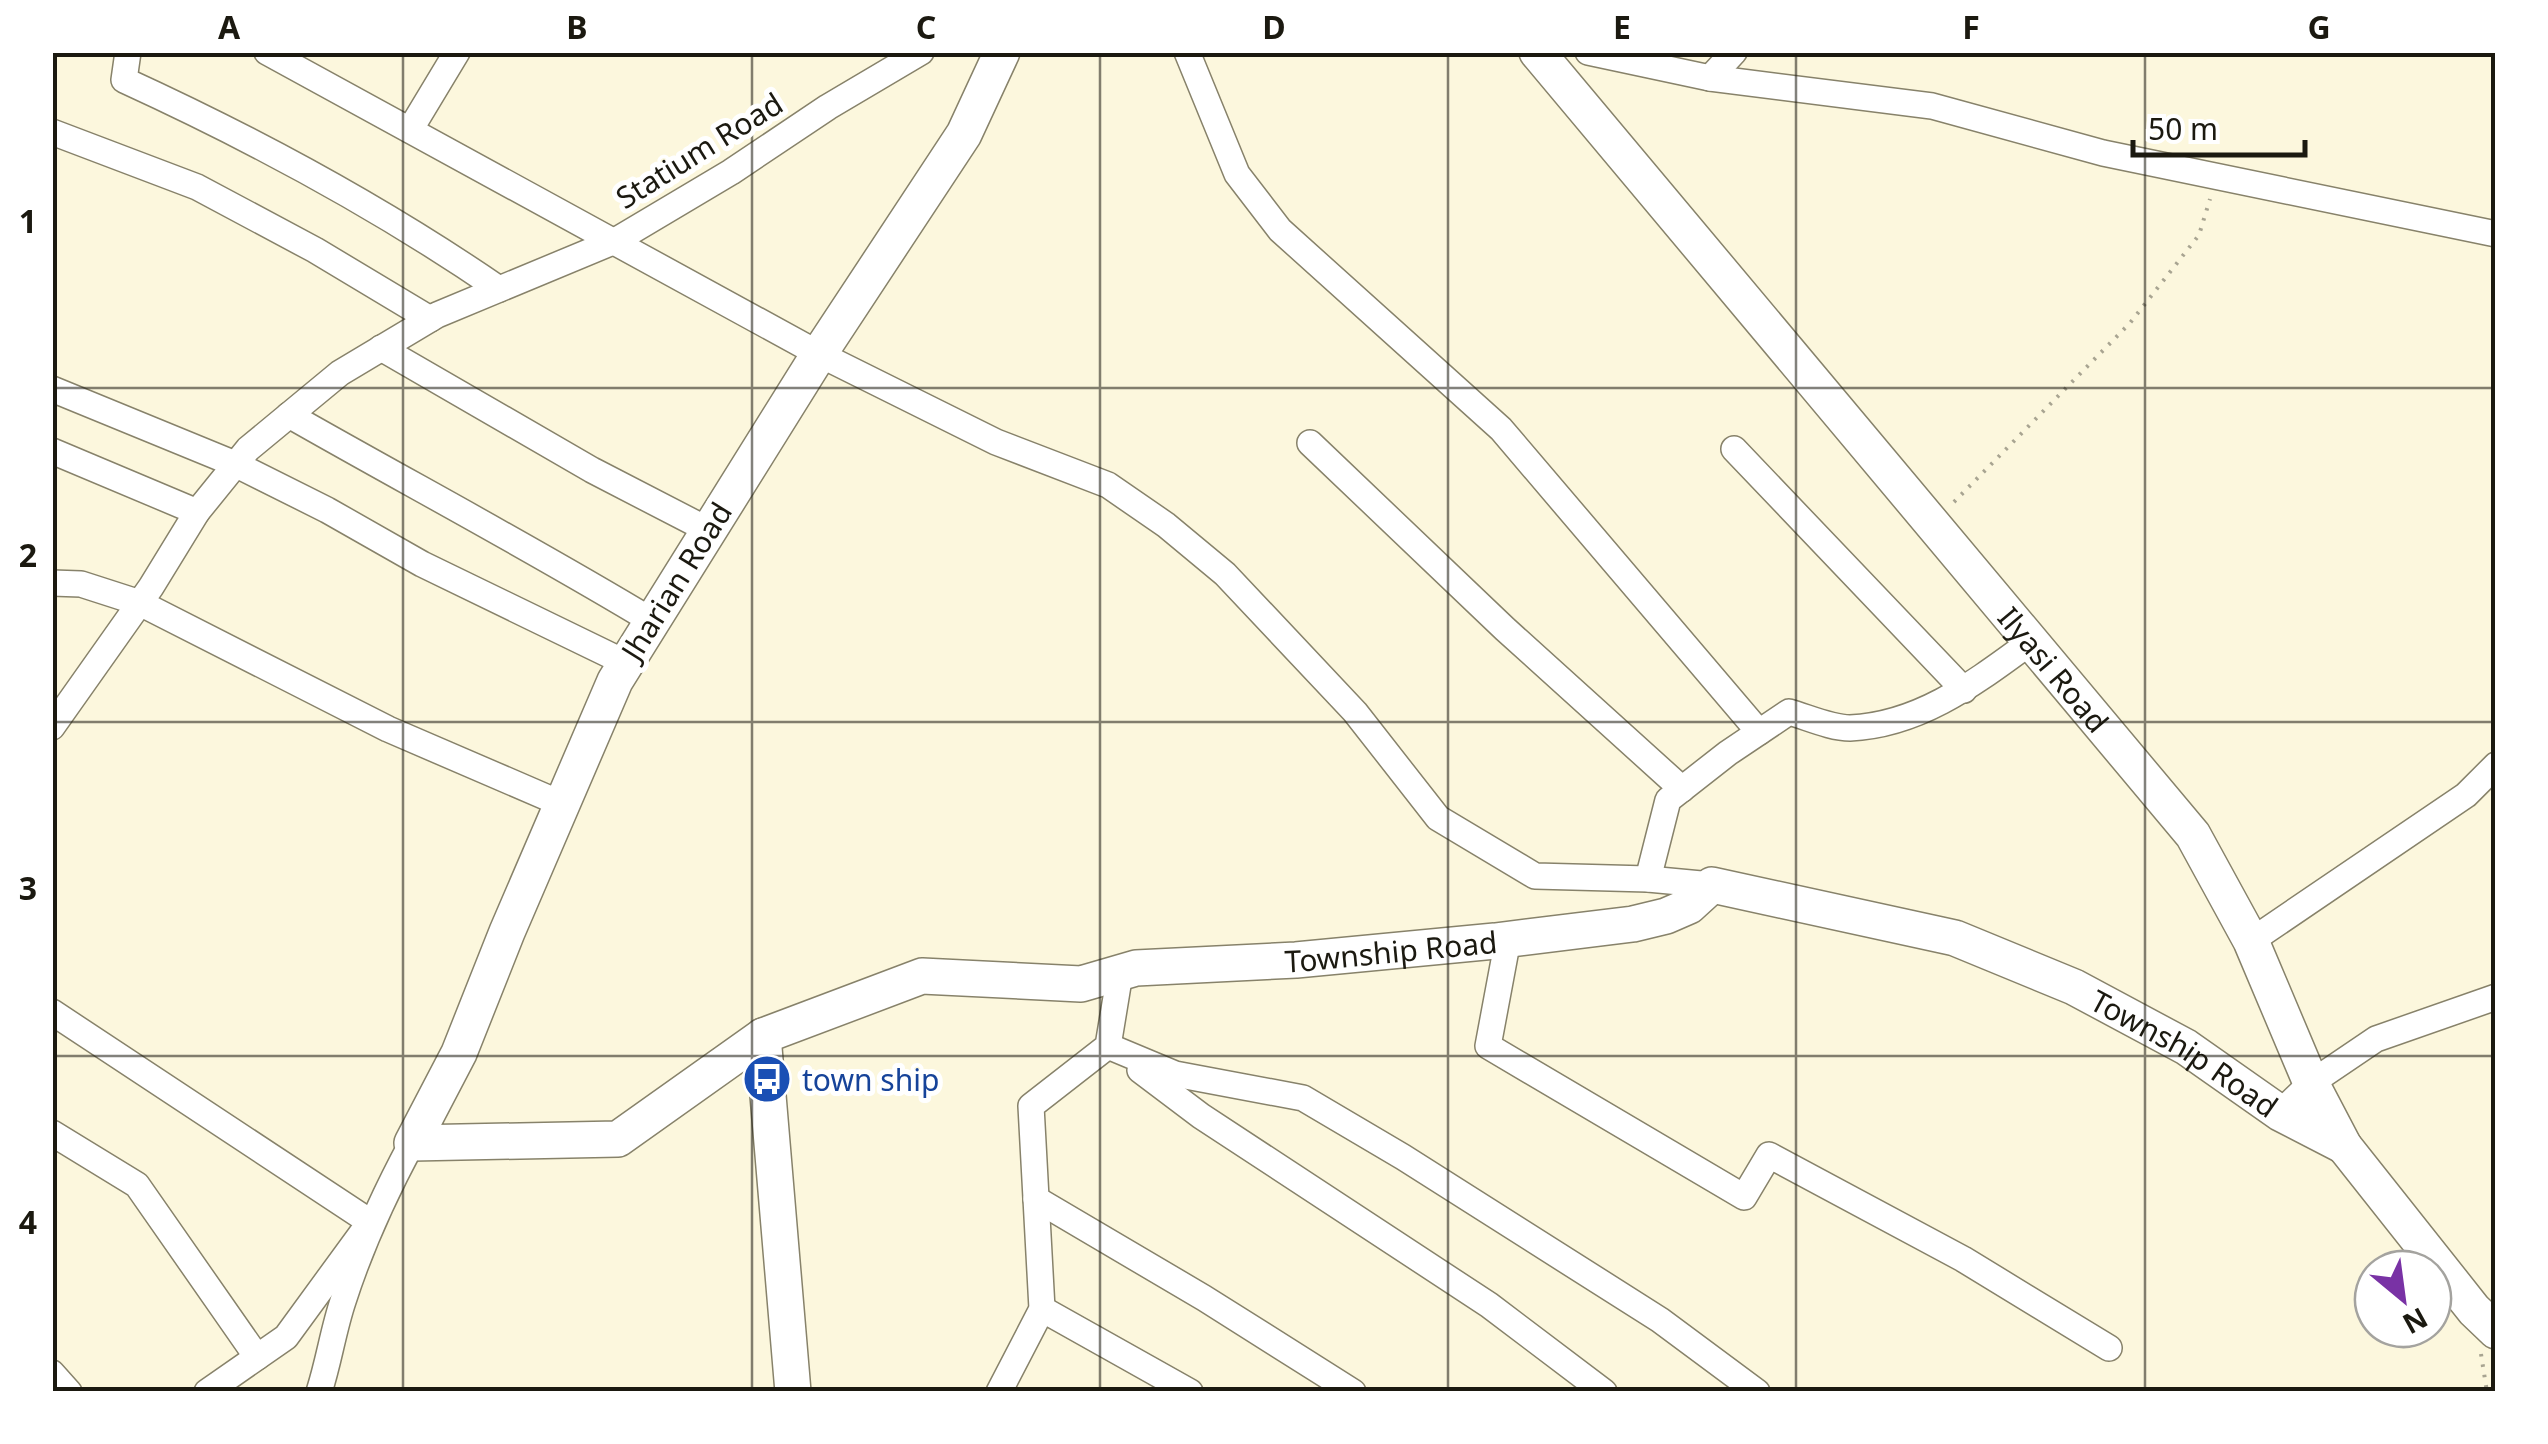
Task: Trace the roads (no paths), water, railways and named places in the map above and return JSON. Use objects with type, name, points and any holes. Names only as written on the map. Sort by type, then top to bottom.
[{"type":"street","points":[[128,52],[124,80],[229,128],[418,234],[499,289]]},
{"type":"street","points":[[410,130],[457,52]]},
{"type":"street","name":"Statium Road","points":[[52,726],[140,603],[197,512],[248,449],[340,373],[430,319],[615,241],[922,52]]},
{"type":"street","name":"Jharian Road","points":[[412,1143],[460,1054],[615,681],[819,354],[964,134],[1002,52]]},
{"type":"street","points":[[1187,52],[1237,174],[1280,230],[1501,429],[1759,732]]},
{"type":"street","points":[[1588,52],[1710,78],[1932,106],[2103,153],[2496,234]]},
{"type":"street","points":[[1710,78],[1734,52]]},
{"type":"street","points":[[274,54],[819,354],[996,442],[1108,484],[1166,524],[1225,574],[1354,712],[1438,818],[1534,876],[1712,885]]},
{"type":"street","name":"Ilyasi Road","points":[[1548,54],[1932,525],[2193,834],[2251,942],[2311,1083],[2344,1146],[2474,1310],[2496,1332]]},
{"type":"street","points":[[52,132],[197,187],[315,250],[430,319]]},
{"type":"street","points":[[381,348],[592,470],[708,530]]},
{"type":"street","points":[[52,390],[236,464],[328,510],[422,564],[626,663]]},
{"type":"street","points":[[290,415],[421,491],[533,549],[652,621]]},
{"type":"street","points":[[1310,443],[1505,629],[1682,789]]},
{"type":"street","points":[[1734,449],[1964,690]]},
{"type":"street","points":[[52,452],[197,512]]},
{"type":"street","points":[[52,582],[81,584],[140,603],[388,729],[562,804]]},
{"type":"street","points":[[1648,879],[1668,800],[1789,712],[1847,728],[1908,718],[1964,690],[2032,641]]},
{"type":"street","points":[[2251,942],[2466,795],[2496,765]]},
{"type":"street","name":"Township Road","points":[[412,1143],[618,1139],[763,1036],[922,976],[1081,984],[1136,968],[1296,960],[1508,939],[1633,924],[1666,916],[1689,906],[1712,885],[1955,938],[2074,987],[2170,1038],[2280,1112],[2344,1146]]},
{"type":"street","points":[[1508,939],[1488,1046],[1744,1197],[1768,1155],[1964,1259],[2109,1348]]},
{"type":"street","points":[[999,1392],[1042,1309],[1031,1106],[1108,1046],[1120,973]]},
{"type":"street","points":[[2280,1112],[2311,1083],[2376,1039],[2496,997]]},
{"type":"street","points":[[52,1012],[370,1222]]},
{"type":"street","points":[[763,1036],[793,1392]]},
{"type":"street","points":[[1108,1046],[1201,1116],[1489,1305],[1604,1392]]},
{"type":"street","points":[[1108,1046],[1175,1074],[1304,1098],[1403,1156],[1660,1320],[1757,1392]]},
{"type":"street","points":[[52,1133],[138,1185],[256,1357]]},
{"type":"street","points":[[207,1392],[286,1337],[370,1222],[412,1143]]},
{"type":"street","points":[[1036,1199],[1353,1392]]},
{"type":"street","points":[[319,1392],[332,1356],[341,1306],[370,1222]]},
{"type":"street","points":[[1042,1309],[1190,1392]]},
{"type":"street","points":[[52,1373],[69,1392]]},
{"type":"place","name":"town ship","points":[[767,1079]]}]
